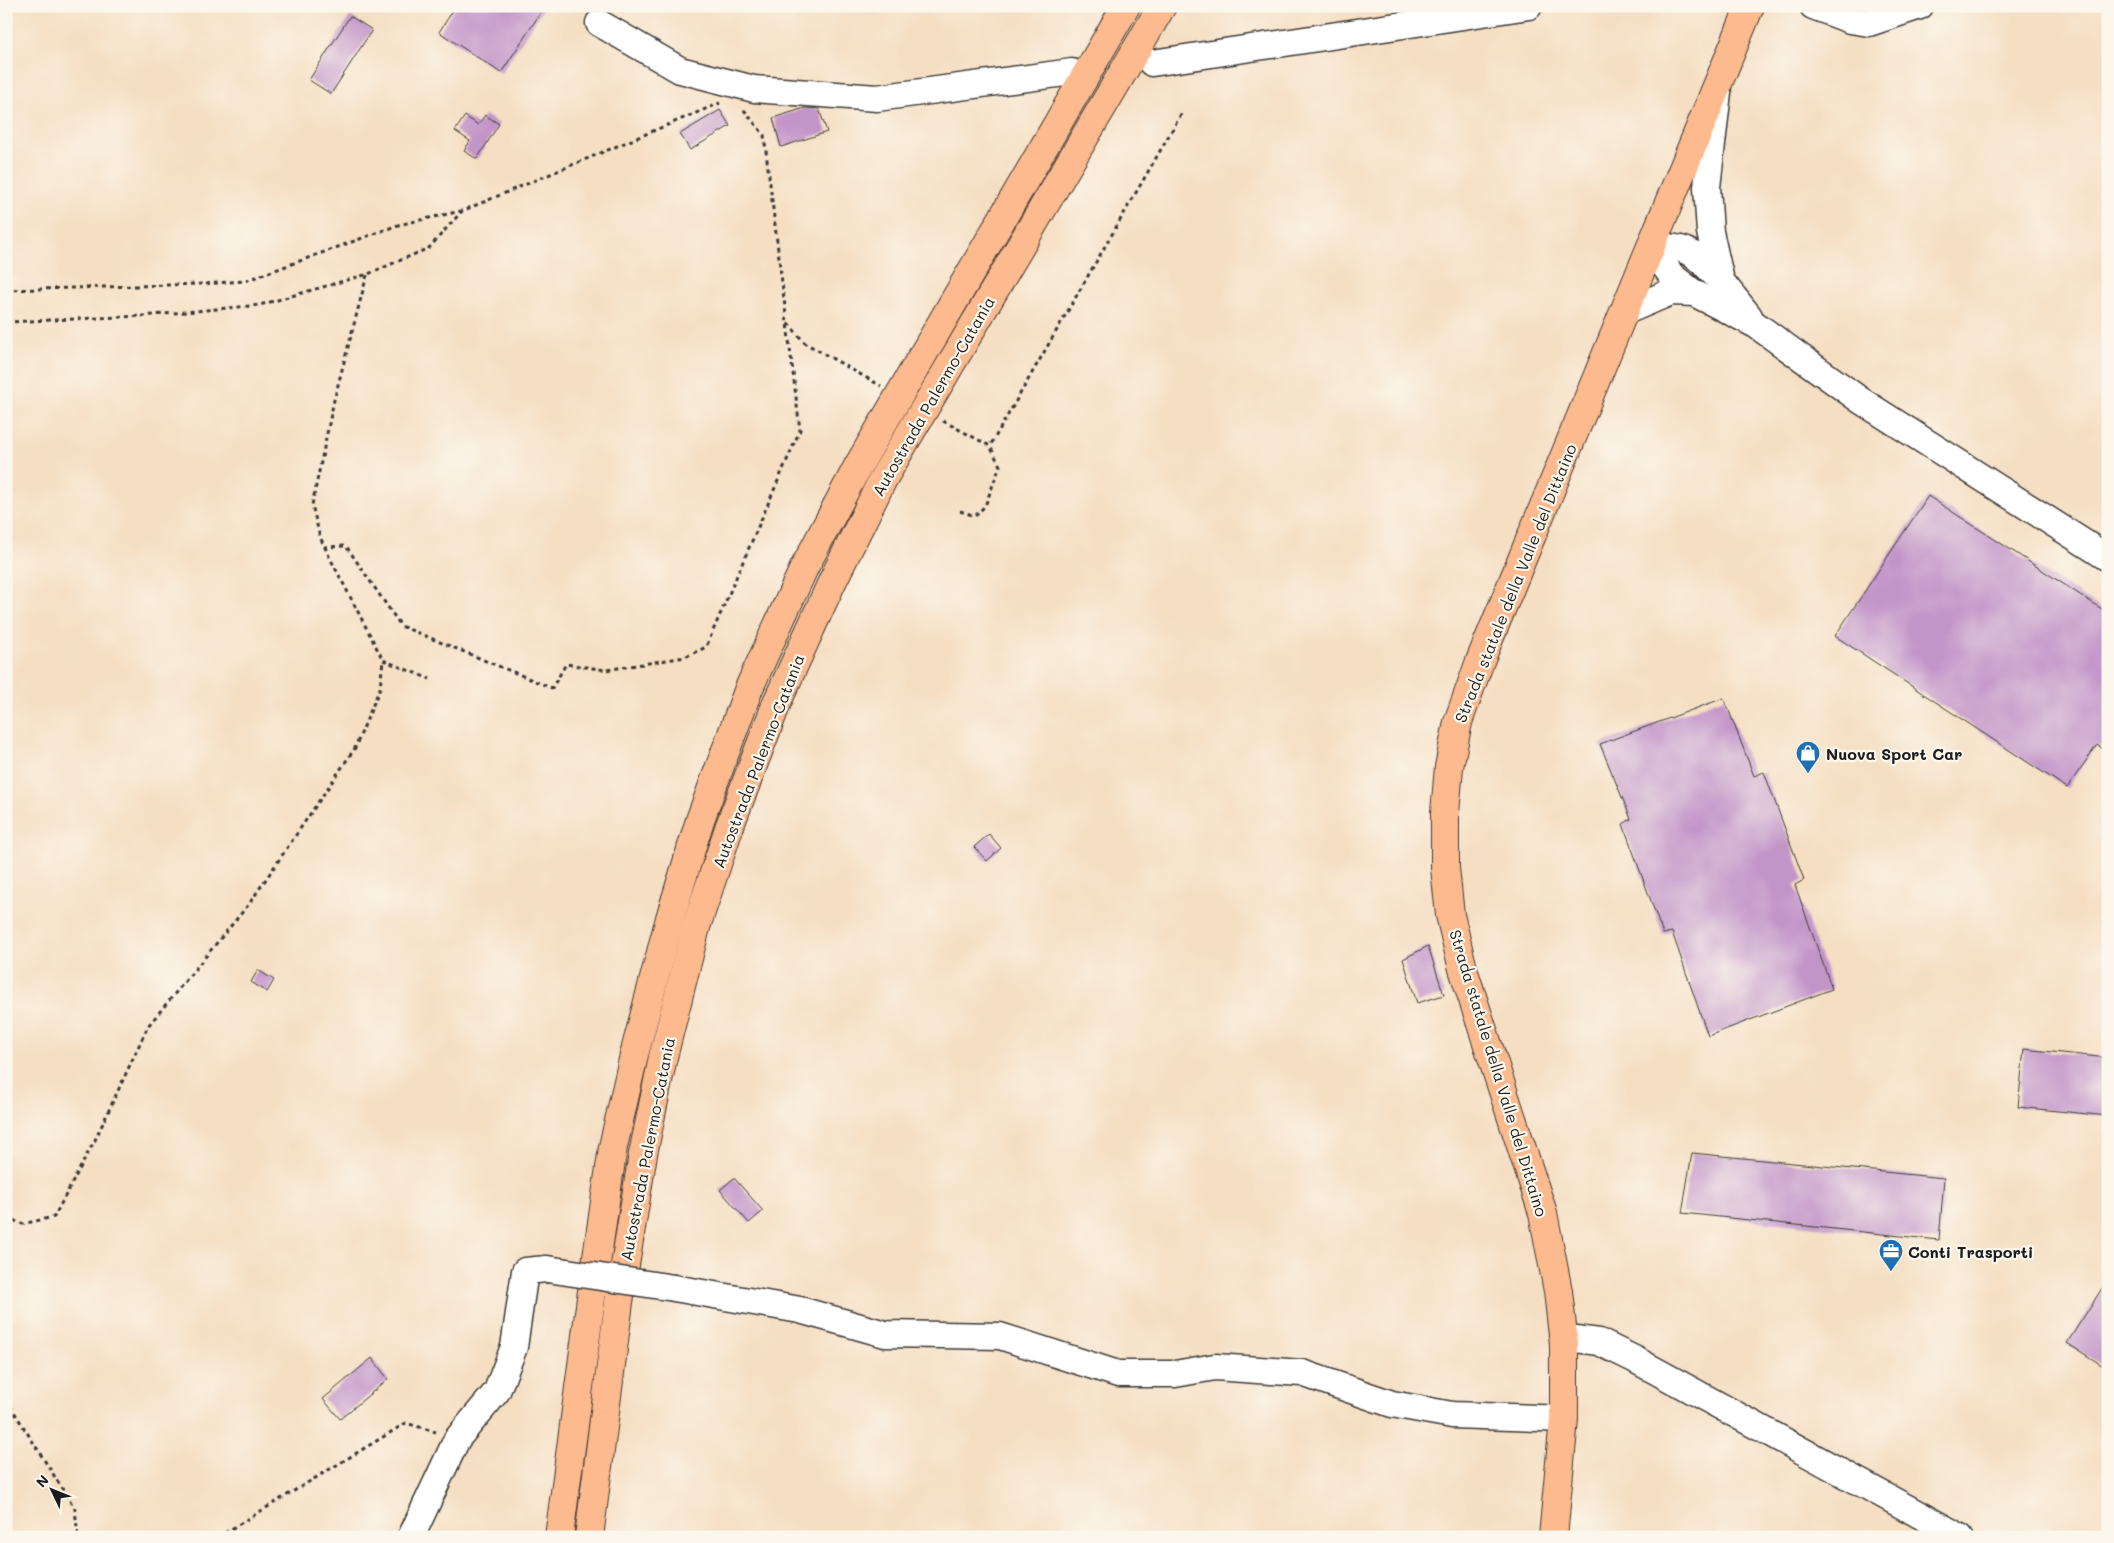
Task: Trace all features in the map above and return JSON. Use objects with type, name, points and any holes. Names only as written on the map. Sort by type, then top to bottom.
[{"type":"main road","points":[[1108,38],[1122,6]]},
{"type":"main road","name":"Autostrada Palermo-Catania","points":[[559,1537],[613,1147],[634,1055],[670,918],[700,820],[750,688],[804,568],[863,457],[1126,6]]},
{"type":"main road","name":"Autostrada Palermo-Catania","points":[[589,1537],[619,1302],[643,1154],[663,1057],[696,927],[730,825],[778,700],[832,582],[883,479],[1162,6]]},
{"type":"main road","points":[[1719,85],[1750,6]]},
{"type":"main road","name":"Strada statale della Valle del Dittaino","points":[[1553,1537],[1564,1419],[1564,1344],[1558,1291],[1544,1213],[1463,968],[1450,915],[1445,868],[1445,812],[1449,767],[1458,722],[1480,662],[1719,85]]},
{"type":"street","points":[[1152,63],[1529,6]]},
{"type":"street","points":[[1813,6],[1850,20],[1869,23],[1920,6]]},
{"type":"street","points":[[599,23],[680,70],[744,93],[877,98],[1072,72]]},
{"type":"street","points":[[1719,85],[1707,187],[1710,232],[1721,281]]},
{"type":"street","points":[[1756,325],[1721,281],[1689,251],[1668,246],[1652,248],[1672,276],[1694,293],[1756,325],[1860,400],[2108,558]]},
{"type":"street","points":[[1624,312],[1671,292],[1694,293]]},
{"type":"street","points":[[411,1537],[458,1440],[497,1391],[514,1347],[525,1271],[547,1269],[674,1288],[800,1310],[885,1334],[1000,1336],[1118,1374],[1175,1374],[1215,1368],[1302,1374],[1392,1404],[1452,1415],[1564,1419]]},
{"type":"street","points":[[1564,1344],[1576,1338],[1599,1342],[1643,1364],[1960,1537]]},
{"type":"path","points":[[6,290],[245,281],[398,225],[462,211],[744,93],[764,134],[800,430],[706,646],[685,658],[606,670],[566,664],[552,688],[401,626],[346,546],[324,546]]},
{"type":"path","points":[[990,446],[1183,111]]},
{"type":"path","points":[[6,322],[143,316],[260,305],[368,274],[428,248],[462,211]]},
{"type":"path","points":[[6,1217],[22,1224],[54,1217],[96,1138],[148,1026],[249,904],[355,748],[380,688],[383,660],[324,546],[312,506],[334,400],[368,274]]},
{"type":"path","points":[[788,323],[806,344],[881,386]]},
{"type":"path","points":[[942,420],[990,446],[1000,466],[985,506],[975,516],[960,512]]},
{"type":"path","points":[[383,660],[430,680]]},
{"type":"path","points":[[6,1400],[75,1509],[78,1537]]},
{"type":"path","points":[[218,1537],[406,1423],[458,1440]]},
{"type":"building","points":[[456,6],[545,6],[501,73],[439,32]]},
{"type":"building","points":[[350,16],[372,30],[331,94],[309,80]]},
{"type":"building","points":[[805,108],[819,109],[827,132],[781,147],[773,118]]},
{"type":"building","points":[[720,110],[730,126],[690,150],[680,134]]},
{"type":"building","points":[[485,115],[499,124],[477,159],[464,151],[470,141],[455,131],[465,116],[478,125]]},
{"type":"building","points":[[1928,496],[2108,613],[2108,752],[2097,745],[2067,788],[1835,636]]},
{"type":"building","points":[[1724,698],[1754,776],[1764,772],[1804,880],[1795,885],[1832,989],[1708,1036],[1672,932],[1663,934],[1623,824],[1631,819],[1600,744]]},
{"type":"building","points":[[989,834],[1001,848],[987,861],[974,847]]},
{"type":"building","points":[[1428,946],[1444,995],[1417,1003],[1403,959]]},
{"type":"building","points":[[258,970],[274,980],[267,992],[251,982]]},
{"type":"building","points":[[2024,1049],[2108,1058],[2108,1116],[2018,1107]]},
{"type":"building","points":[[1692,1153],[1944,1178],[1939,1240],[1682,1213]]},
{"type":"building","points":[[734,1178],[763,1211],[749,1223],[720,1190]]},
{"type":"building","points":[[2108,1279],[2108,1369],[2067,1343]]},
{"type":"building","points":[[372,1358],[388,1379],[340,1419],[323,1399]]},
{"type":"place","name":"Nuova Sport Car","points":[[1808,774]]},
{"type":"place","name":"Conti Trasporti","points":[[1891,1272]]}]
